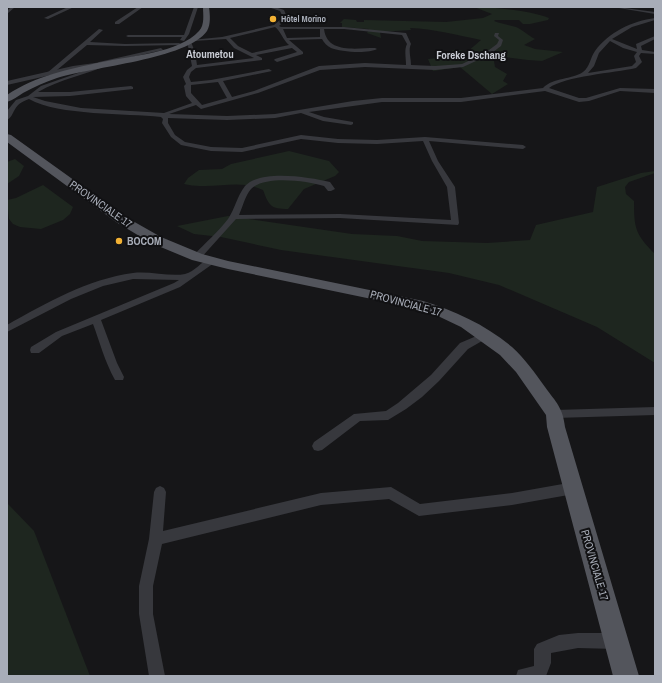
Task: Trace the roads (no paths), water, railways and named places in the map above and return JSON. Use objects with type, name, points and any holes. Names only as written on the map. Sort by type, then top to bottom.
[{"type":"main road","points":[[7,99],[15,93],[41,80],[104,63],[163,51],[189,39],[205,27],[206,7]]},
{"type":"main road","name":"PROVINCIALE 17","points":[[7,138],[120,219],[156,240],[204,259],[418,304],[466,323],[506,351],[522,368],[555,414],[556,427],[626,676]]},
{"type":"street","points":[[7,13],[13,7]]},
{"type":"street","points":[[46,18],[72,7]]},
{"type":"street","points":[[118,23],[140,7]]},
{"type":"street","points":[[195,67],[189,39],[196,7]]},
{"type":"street","points":[[270,7],[282,10],[284,15],[278,27]]},
{"type":"street","points":[[619,7],[655,14]]},
{"type":"street","points":[[577,77],[590,69],[597,52],[609,39],[638,23],[655,19]]},
{"type":"street","points":[[128,36],[208,40],[278,27],[353,29],[404,34],[409,44],[407,48],[409,57],[408,67]]},
{"type":"street","points":[[277,60],[301,53],[285,39],[278,27]]},
{"type":"street","points":[[322,28],[324,38],[330,46],[350,50],[375,49]]},
{"type":"street","points":[[48,74],[101,30]]},
{"type":"street","points":[[328,67],[365,65],[444,68],[463,65],[477,60],[499,45],[501,40],[496,36],[497,34]]},
{"type":"street","points":[[202,118],[205,115],[199,112],[199,105],[188,95],[187,86],[189,84],[186,77],[189,71],[195,67],[260,59],[253,54],[236,48],[227,37]]},
{"type":"street","points":[[640,51],[638,45],[655,37]]},
{"type":"street","points":[[285,39],[324,38]]},
{"type":"street","points":[[609,39],[640,51],[655,54]]},
{"type":"street","points":[[85,43],[175,45]]},
{"type":"street","points":[[253,54],[293,46]]},
{"type":"street","points":[[545,89],[548,85],[577,77],[627,70],[634,67],[638,62],[636,56],[640,51]]},
{"type":"street","points":[[164,115],[199,105],[230,99],[314,69],[370,59]]},
{"type":"street","points":[[7,83],[104,63]]},
{"type":"street","points":[[7,118],[10,108],[15,104],[59,81],[98,69],[104,63]]},
{"type":"street","points":[[189,84],[220,81],[269,71]]},
{"type":"street","points":[[242,77],[251,82]]},
{"type":"street","points":[[220,81],[230,99]]},
{"type":"street","points":[[258,86],[264,88]]},
{"type":"street","points":[[32,96],[131,88]]},
{"type":"street","points":[[32,96],[43,102],[73,109],[202,118],[275,116],[343,104],[364,102],[461,100],[545,89],[552,90],[572,99],[584,100],[617,90],[638,89],[655,91]]},
{"type":"street","points":[[303,112],[323,119],[351,123]]},
{"type":"street","points":[[164,115],[166,119],[165,123],[177,140],[183,144],[211,149],[242,150],[302,137],[338,141],[377,142],[425,139],[523,146]]},
{"type":"street","points":[[234,217],[340,216],[455,223],[451,188],[435,161],[425,139]]},
{"type":"street","points":[[35,350],[58,334],[177,285],[188,277],[204,259],[234,217],[244,193],[254,183],[278,179],[314,180],[327,184],[331,189]]},
{"type":"street","points":[[7,329],[45,307],[96,284],[134,276],[188,277]]},
{"type":"street","points":[[96,319],[112,363],[119,377]]},
{"type":"street","points":[[318,446],[358,417],[388,415],[402,406],[429,384],[464,346],[486,336]]},
{"type":"street","points":[[555,414],[655,411]]},
{"type":"street","points":[[156,539],[321,499],[391,493],[419,510],[512,499],[574,488]]},
{"type":"street","points":[[157,676],[146,614],[146,586],[156,539],[160,492]]},
{"type":"street","points":[[524,676],[540,673],[543,663],[542,649],[551,645],[569,642],[616,641]]},
{"type":"place","name":"Hôtel Morino","points":[[273,19]]},
{"type":"place","name":"BOCOM","points":[[119,241]]},
{"type":"district","name":"Atoumetou","points":[[210,54]]},
{"type":"district","name":"Foreke Dschang","points":[[471,55]]}]
